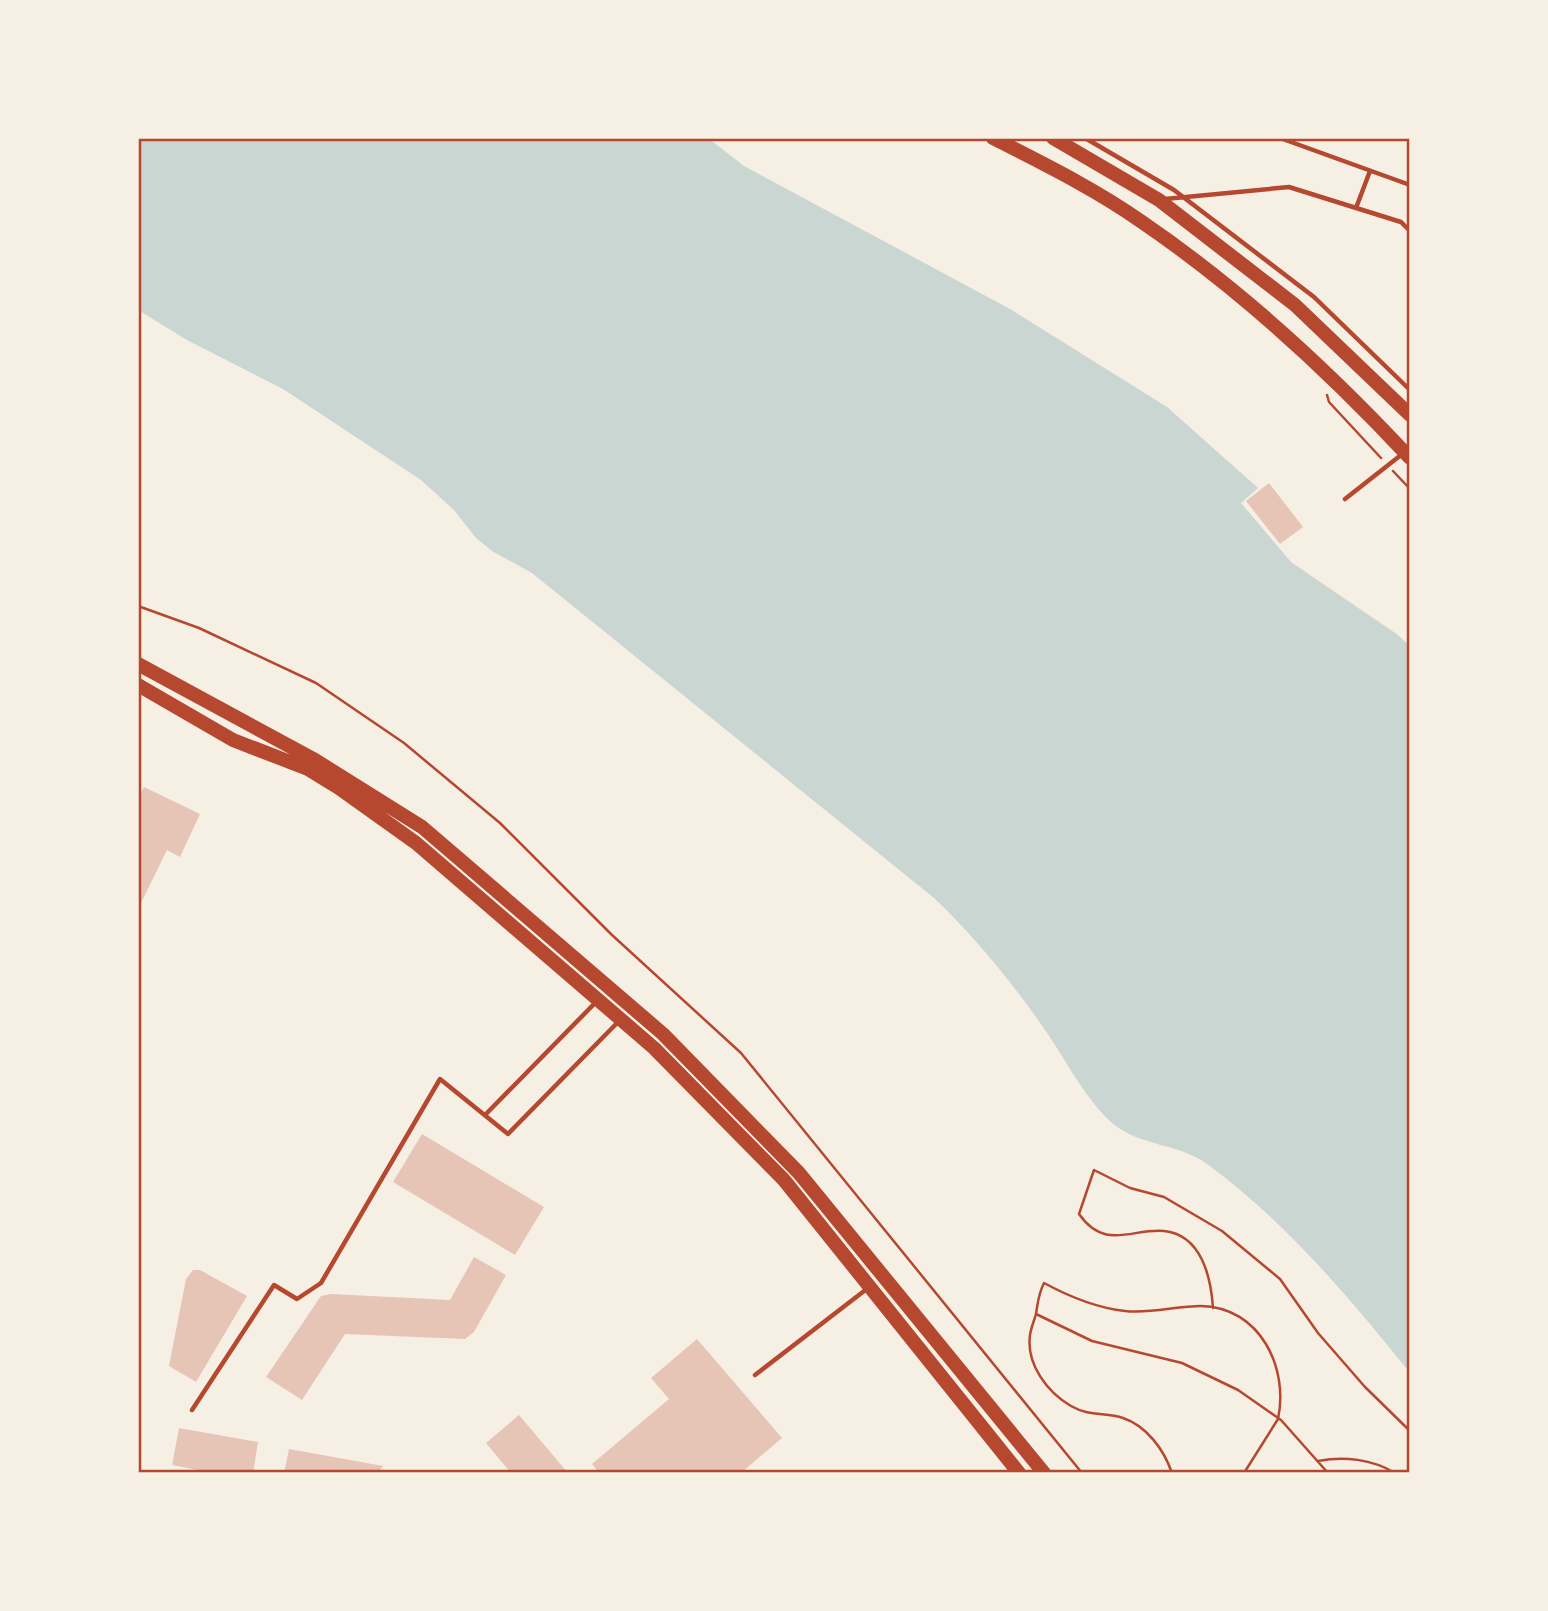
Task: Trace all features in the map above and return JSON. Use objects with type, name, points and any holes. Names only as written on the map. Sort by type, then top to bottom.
[{"type":"main road","points":[[993,138],[1059,171],[1142,222],[1279,327],[1407,455]]},
{"type":"main road","points":[[1053,138],[1159,200],[1295,305],[1410,415]]},
{"type":"main road","points":[[138,664],[315,760],[422,827],[663,1034],[799,1173],[1044,1473]]},
{"type":"main road","points":[[138,685],[233,740],[309,769],[339,788],[415,843],[654,1048],[784,1180],[1020,1473]]},
{"type":"lane","points":[[1085,138],[1183,196],[1314,297],[1410,390]]},
{"type":"lane","points":[[1280,138],[1410,185]]},
{"type":"lane","points":[[1356,208],[1370,171]]},
{"type":"lane","points":[[1159,200],[1289,187],[1401,222],[1410,231]]},
{"type":"lane","points":[[1345,499],[1407,455]]},
{"type":"lane","points":[[486,1114],[598,1000]]},
{"type":"lane","points":[[192,1410],[274,1285],[297,1300],[321,1283],[440,1079],[508,1134],[621,1019]]},
{"type":"lane","points":[[755,1375],[870,1286]]},
{"type":"path","points":[[1329,401],[1383,460]]},
{"type":"path","points":[[1392,470],[1410,489]]},
{"type":"path","points":[[138,606],[200,628],[316,683],[404,743],[500,823],[611,935],[741,1053],[1082,1473]]},
{"type":"path","points":[[1213,1308],[1212,1278],[1201,1258],[1188,1243],[1164,1231],[1129,1236],[1096,1231],[1087,1225],[1079,1214],[1094,1170],[1130,1188],[1164,1197],[1222,1231],[1280,1279],[1318,1333],[1364,1387],[1410,1431]]},
{"type":"path","points":[[1172,1473],[1161,1448],[1144,1430],[1123,1418],[1096,1416],[1072,1406],[1051,1390],[1039,1374],[1031,1356],[1030,1336],[1037,1297],[1044,1283],[1097,1307],[1128,1312],[1204,1306],[1230,1313],[1254,1328],[1268,1343],[1277,1362],[1281,1383],[1278,1419],[1244,1473]]},
{"type":"path","points":[[1035,1314],[1091,1341],[1182,1363],[1238,1390],[1278,1419],[1328,1473]]},
{"type":"path","points":[[1318,1461],[1332,1458],[1363,1460],[1395,1473]]},
{"type":"shaded area","points":[[138,138],[708,138],[744,166],[1010,309],[1167,407],[1258,488],[1241,503],[1291,562],[1410,646],[1410,1373],[1290,1235],[1236,1186],[1196,1157],[1133,1136],[1111,1122],[1083,1089],[1043,1027],[1005,976],[934,898],[532,573],[492,551],[476,538],[454,510],[421,480],[283,389],[187,340],[138,310]]},
{"type":"building","points":[[1269,483],[1303,527],[1280,544],[1246,501]]},
{"type":"building","points":[[144,787],[200,814],[180,857],[167,850],[138,909],[138,798]]},
{"type":"building","points":[[422,1134],[544,1207],[515,1255],[393,1182]]},
{"type":"building","points":[[474,1257],[506,1275],[474,1332],[465,1339],[345,1334],[302,1400],[266,1377],[321,1296],[331,1294],[450,1300]]},
{"type":"building","points":[[193,1270],[200,1270],[247,1296],[196,1382],[169,1366],[186,1279]]},
{"type":"building","points":[[697,1339],[782,1438],[741,1473],[599,1473],[592,1464],[669,1399],[651,1378]]},
{"type":"building","points":[[519,1415],[568,1473],[511,1473],[486,1443]]},
{"type":"building","points":[[179,1428],[258,1442],[253,1473],[212,1473],[172,1465]]},
{"type":"building","points":[[289,1449],[383,1466],[378,1473],[284,1473]]}]
